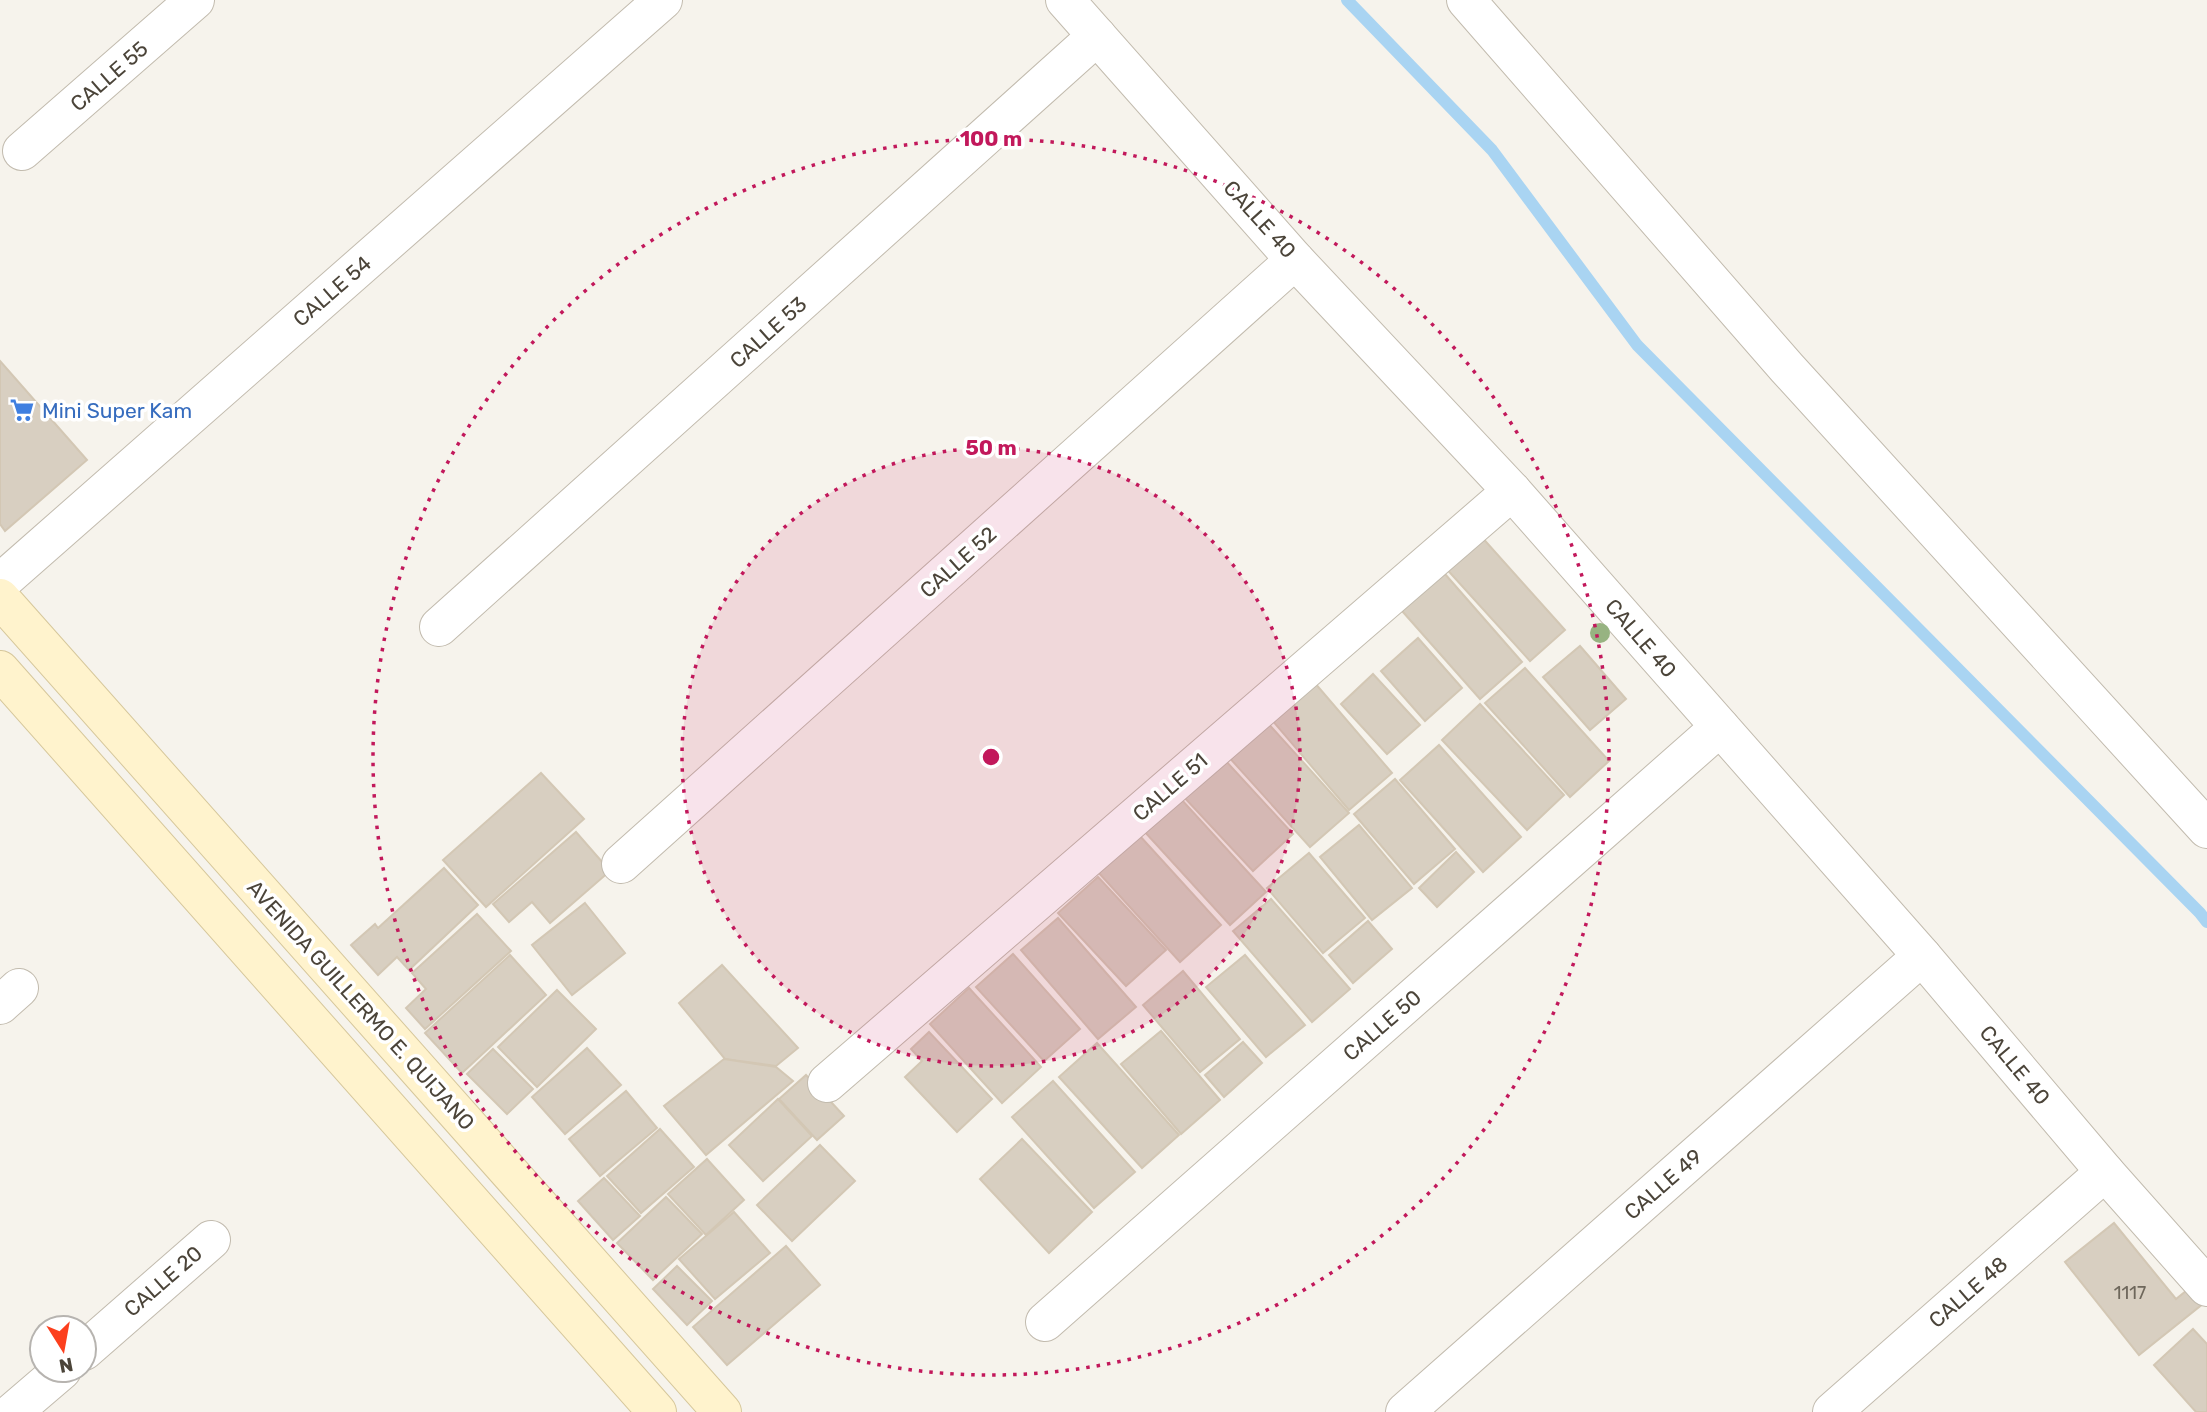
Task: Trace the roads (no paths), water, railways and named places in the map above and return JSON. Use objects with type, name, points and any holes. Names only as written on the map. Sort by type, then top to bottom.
[{"type":"street","name":"CALLE 55","points":[[22,151],[195,0]]},
{"type":"street","name":"CALLE 54","points":[[0,583],[663,0]]},
{"type":"street","name":"CALLE 40","points":[[1065,0],[1295,260],[1512,491],[1922,956],[2105,1172],[2207,1287]]},
{"type":"street","points":[[1466,0],[1787,368],[2207,829]]},
{"type":"street","name":"CALLE 53","points":[[439,627],[1097,36]]},
{"type":"street","name":"CALLE 52","points":[[621,864],[1295,260]]},
{"type":"street","name":"CALLE 51","points":[[827,1083],[1512,491]]},
{"type":"street","name":"AVENIDA GUILLERMO E. QUIJANO","points":[[0,598],[722,1412]]},
{"type":"street","points":[[0,670],[657,1412]]},
{"type":"street","name":"CALLE 50","points":[[1045,1322],[1720,727]]},
{"type":"street","name":"CALLE 49","points":[[1405,1412],[1922,956]]},
{"type":"street","points":[[408,1130],[445,1099]]},
{"type":"street","name":"CALLE 48","points":[[1832,1412],[2105,1172]]},
{"type":"street","name":"CALLE 20","points":[[98,1338],[211,1240]]},
{"type":"street","points":[[13,1412],[46,1384]]},
{"type":"waterway","points":[[1347,0],[1492,150],[1637,345],[2207,922]]},
{"type":"place","name":"Mini Super Kam","points":[[22,410]]}]
